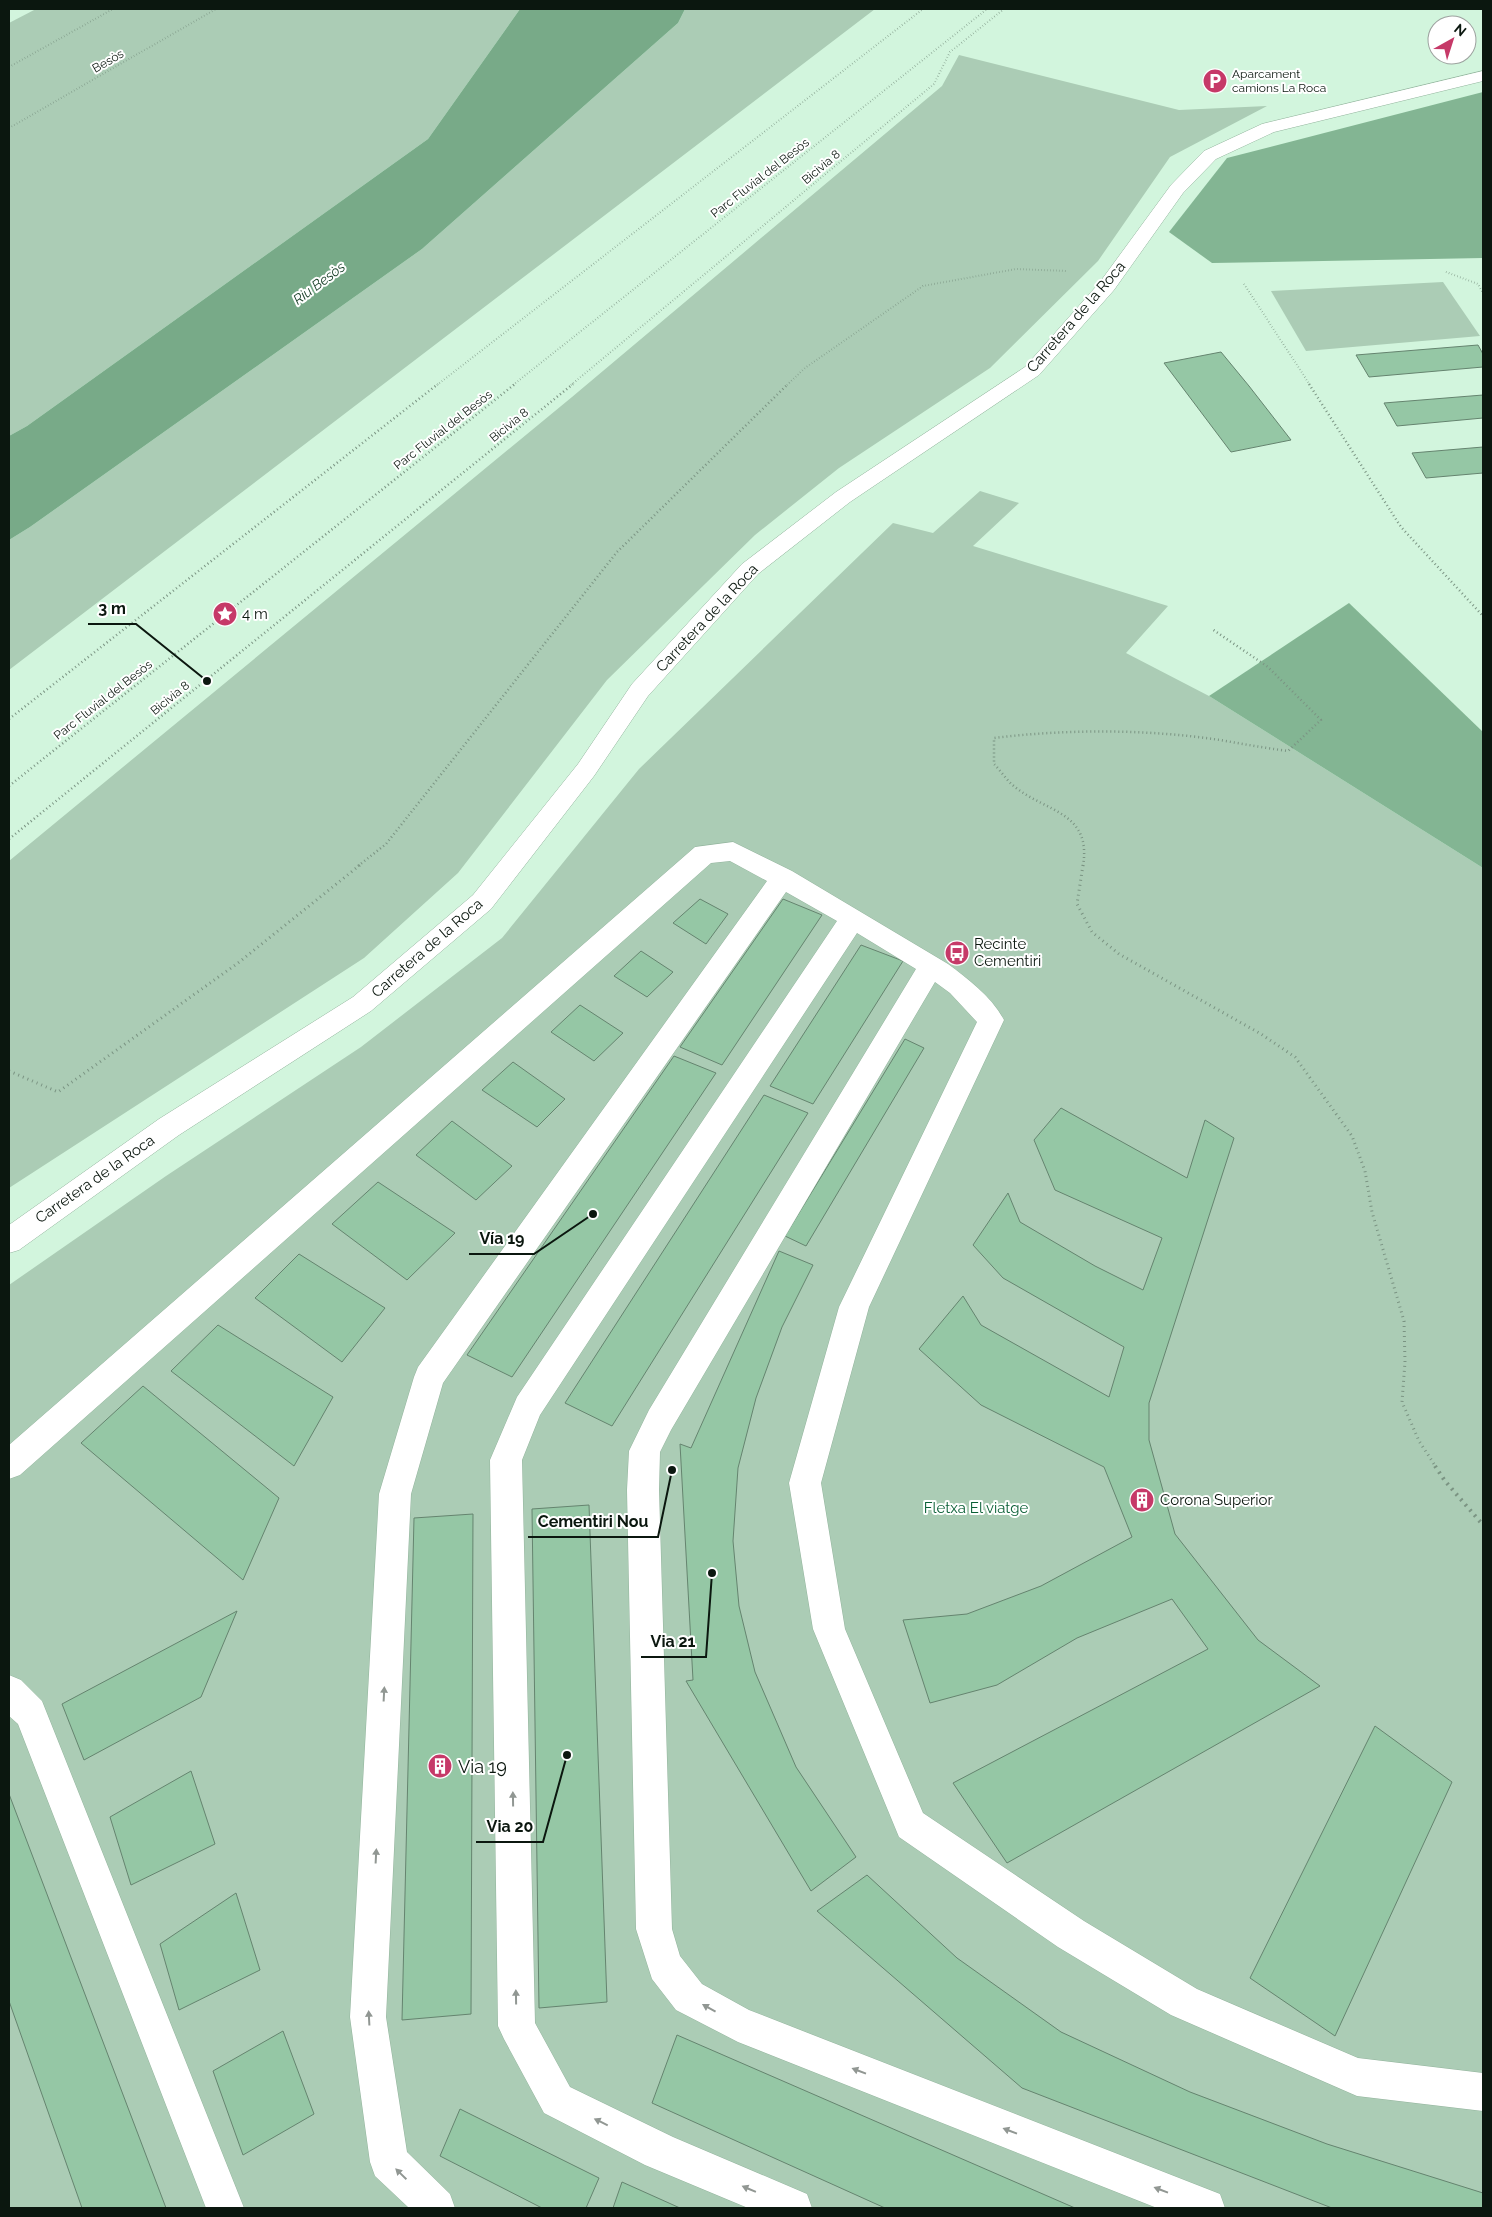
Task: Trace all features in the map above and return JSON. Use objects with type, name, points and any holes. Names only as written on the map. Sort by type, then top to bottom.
[{"type":"street","name":"Carretera de la Roca","points":[[9,1241],[169,1127],[362,1004],[482,902],[586,770],[640,690],[750,569],[843,497],[1032,370],[1107,286],[1177,189],[1210,154],[1268,128],[1483,76]]},
{"type":"street","points":[[9,1465],[135,1352],[535,1006],[704,854],[733,851],[853,918],[931,966],[959,986],[991,1020],[854,1307],[805,1483],[829,1629],[911,1824],[1070,1934],[1184,2002],[1357,2077],[1483,2092]]},
{"type":"street","points":[[436,2208],[389,2162],[368,2018],[395,1494],[430,1377],[783,878]]},
{"type":"street","points":[[793,2208],[659,2150],[556,2100],[517,2026],[506,1460],[528,1407],[853,918]]},
{"type":"street","points":[[931,966],[660,1420],[645,1451],[643,1490],[654,1929],[665,1966],[689,1997],[738,2024],[1206,2208]]},
{"type":"street","points":[[9,1692],[30,1713],[225,2208]]},
{"type":"path","points":[[9,67],[113,9]]},
{"type":"path","name":"Besòs","points":[[9,128],[216,9]]},
{"type":"path","points":[[9,720],[256,525],[923,9]]},
{"type":"path","name":"Parc Fluvial del Besòs","points":[[9,786],[987,9]]},
{"type":"path","name":"Bicivia 8","points":[[9,839],[594,367],[934,84],[950,52],[1004,9]]},
{"type":"path","points":[[9,1071],[58,1092],[238,963],[386,844],[617,552],[806,368],[923,286],[1016,269],[1075,272]]},
{"type":"path","points":[[1446,272],[1478,284],[1483,292]]},
{"type":"path","points":[[1244,284],[1401,527],[1483,616]]},
{"type":"path","points":[[1212,629],[1268,667],[1321,720],[1288,751],[1219,740],[1126,732],[1058,733],[994,738],[994,764],[1015,786],[1048,804],[1075,824],[1086,850],[1077,904],[1092,932],[1119,954],[1261,1034],[1295,1057],[1352,1136],[1365,1171],[1372,1212],[1404,1321],[1405,1362],[1402,1402],[1418,1441],[1445,1482],[1483,1524]]},
{"type":"green space","points":[[36,9],[520,9],[428,139],[27,426],[9,436],[9,23]]},
{"type":"green space","points":[[685,9],[875,9],[9,670],[9,540],[422,249],[678,23]]},
{"type":"green space","points":[[959,55],[1179,110],[1267,106],[1170,157],[1098,261],[990,368],[839,468],[755,535],[607,680],[458,873],[364,958],[9,1188],[9,861],[572,397],[942,86]]},
{"type":"green space","points":[[1443,282],[1480,336],[1306,351],[1271,291]]},
{"type":"green space","name":"Fletxa El viatge","points":[[980,491],[1019,503],[973,546],[1168,606],[1126,653],[1209,696],[1483,868],[1483,2208],[9,2208],[9,1285],[166,1176],[361,1047],[502,938],[639,769],[893,523],[933,533]]},
{"type":"shaded area","points":[[1483,92],[1483,258],[1212,263],[1169,232],[1227,158]]},
{"type":"shaded area","points":[[1349,603],[1483,732],[1483,868],[1209,696]]},
{"type":"water","name":"Riu Besòs","points":[[520,9],[685,9],[678,23],[422,249],[9,540],[9,436],[27,426],[428,139]]},
{"type":"building","points":[[1478,345],[1483,354],[1483,367],[1369,377],[1356,355]]},
{"type":"building","points":[[1221,352],[1291,440],[1231,452],[1164,363]]},
{"type":"building","points":[[1483,395],[1483,418],[1397,426],[1384,403]]},
{"type":"building","points":[[1483,447],[1483,473],[1426,478],[1412,453]]},
{"type":"building","points":[[700,899],[728,914],[706,944],[673,923]]},
{"type":"building","points":[[783,899],[822,915],[722,1065],[680,1047]]},
{"type":"building","points":[[861,945],[903,961],[813,1104],[770,1086]]},
{"type":"building","points":[[641,951],[673,972],[647,997],[614,976]]},
{"type":"building","points":[[580,1005],[623,1033],[594,1061],[551,1032]]},
{"type":"building","points":[[905,1039],[924,1048],[806,1246],[785,1236]]},
{"type":"building","points":[[674,1056],[716,1073],[512,1377],[467,1355]]},
{"type":"building","points":[[513,1062],[565,1099],[537,1127],[482,1090]]},
{"type":"building","points":[[764,1095],[808,1113],[612,1426],[565,1403]]},
{"type":"building","name":"Corona Superior","points":[[1061,1108],[1187,1178],[1205,1120],[1234,1138],[1149,1403],[1149,1440],[1175,1534],[1258,1640],[1320,1686],[1007,1863],[953,1783],[1208,1649],[1172,1599],[1077,1638],[997,1685],[930,1703],[903,1620],[967,1614],[1041,1586],[1132,1537],[1104,1467],[981,1405],[919,1349],[963,1296],[981,1325],[1109,1397],[1124,1347],[1003,1278],[973,1245],[1008,1193],[1020,1222],[1095,1266],[1143,1290],[1162,1238],[1055,1190],[1034,1140]]},
{"type":"building","points":[[452,1121],[512,1166],[476,1200],[416,1155]]},
{"type":"building","points":[[378,1182],[455,1233],[407,1280],[332,1224]]},
{"type":"building","points":[[779,1251],[813,1265],[782,1327],[756,1398],[738,1468],[733,1541],[739,1606],[755,1672],[796,1767],[856,1857],[811,1891],[686,1681],[693,1680],[680,1444],[691,1448]]},
{"type":"building","points":[[299,1254],[385,1308],[342,1362],[255,1298]]},
{"type":"building","points":[[218,1325],[333,1397],[294,1466],[171,1371]]},
{"type":"building","points":[[143,1386],[279,1498],[243,1580],[81,1443]]},
{"type":"building","points":[[589,1505],[607,2002],[539,2008],[532,1509]]},
{"type":"building","name":"Via 19","points":[[473,1514],[471,2014],[402,2020],[414,1518]]},
{"type":"building","points":[[237,1611],[201,1697],[84,1760],[62,1704]]},
{"type":"building","points":[[1375,1726],[1452,1782],[1335,2036],[1250,1978]]},
{"type":"building","points":[[191,1771],[215,1844],[131,1885],[110,1817]]},
{"type":"building","points":[[9,1794],[166,2208],[82,2208],[9,2001]]},
{"type":"building","points":[[867,1875],[957,1958],[1061,2032],[1190,2092],[1327,2144],[1483,2193],[1483,2208],[1332,2208],[1022,2088],[817,1911]]},
{"type":"building","points":[[236,1893],[260,1970],[179,2010],[160,1944]]},
{"type":"building","points":[[283,2031],[314,2114],[243,2155],[213,2071]]},
{"type":"building","points":[[677,2035],[1075,2208],[885,2208],[652,2103]]},
{"type":"building","points":[[460,2109],[599,2178],[586,2208],[542,2208],[440,2156]]},
{"type":"building","points":[[622,2182],[680,2208],[613,2208]]},
{"type":"place","name":"Aparcament camions La Roca","points":[[1215,81]]},
{"type":"place","name":"4 m","points":[[225,614]]},
{"type":"place","name":"3 m","points":[[207,681]]},
{"type":"place","name":"Recinte Cementiri","points":[[957,953]]},
{"type":"place","name":"Vía 19","points":[[593,1214]]},
{"type":"place","name":"Cementiri Nou","points":[[672,1470]]},
{"type":"place","name":"Corona Superior","points":[[1142,1500]]},
{"type":"place","name":"Via 21","points":[[712,1573]]},
{"type":"place","name":"Via 20","points":[[567,1755]]},
{"type":"place","name":"Via 19","points":[[440,1766]]}]
